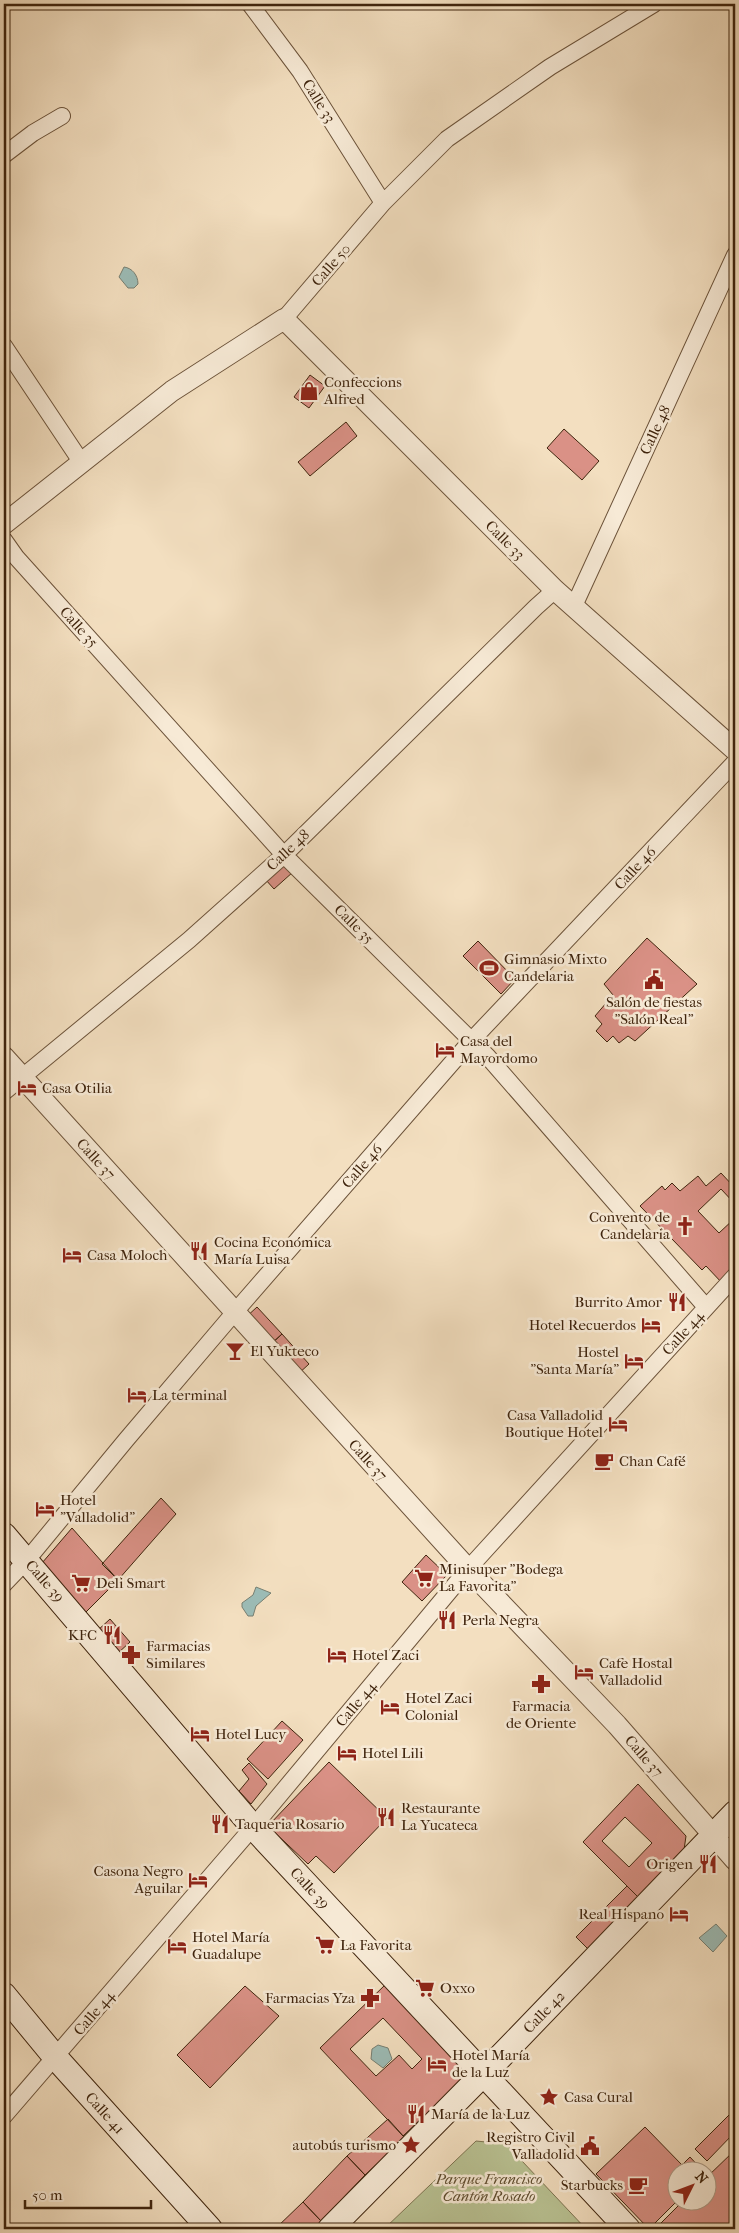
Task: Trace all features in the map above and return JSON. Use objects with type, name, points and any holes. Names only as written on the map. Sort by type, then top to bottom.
[{"type":"main road","name":"Calle 39","points":[[4,1535],[254,1827],[628,2229]]},
{"type":"main road","name":"Calle 42","points":[[330,2229],[735,1814]]},
{"type":"main road","name":"Calle 41","points":[[4,1995],[56,2058],[210,2229]]},
{"type":"street","name":"Calle 33","points":[[250,4],[300,70],[383,203]]},
{"type":"street","name":"Calle 50","points":[[4,524],[172,391],[284,319],[383,203],[447,139],[550,67],[654,4]]},
{"type":"street","points":[[4,155],[33,133],[62,116]]},
{"type":"street","name":"Calle 48","points":[[574,606],[735,255]]},
{"type":"street","name":"Calle 33","points":[[284,319],[555,590],[735,750]]},
{"type":"street","points":[[4,346],[82,463]]},
{"type":"street","name":"Calle 35","points":[[4,540],[16,557],[284,855],[488,1057],[706,1307]]},
{"type":"street","name":"Calle 48","points":[[4,1092],[21,1076],[189,940],[284,855],[555,590]]},
{"type":"street","name":"Calle 46","points":[[4,1584],[27,1560],[234,1313],[471,1041],[735,762]]},
{"type":"street","name":"Calle 37","points":[[4,1057],[468,1569],[618,1726],[735,1860]]},
{"type":"street","name":"Calle 44","points":[[4,2116],[254,1827],[468,1569],[735,1276]]},
{"type":"green space","name":"Parque Francisco Cantón Rosado","points":[[476,2141],[506,2144],[586,2229],[384,2229]]},
{"type":"water","points":[[124,267],[132,270],[136,275],[138,284],[134,288],[128,288],[119,277]]},
{"type":"water","points":[[256,1587],[271,1593],[256,1606],[253,1616],[248,1616],[242,1607],[242,1603],[253,1595]]},
{"type":"water","points":[[716,1924],[727,1936],[713,1952],[699,1938]]},
{"type":"water","points":[[378,2045],[388,2048],[392,2059],[383,2068],[371,2059],[372,2049]]},
{"type":"building","name":"Confeccions Alfred","points":[[310,375],[325,386],[309,408],[294,397]]},
{"type":"building","points":[[346,422],[357,436],[310,476],[298,462]]},
{"type":"building","points":[[564,429],[599,461],[582,480],[547,448]]},
{"type":"building","points":[[284,863],[293,872],[274,889],[265,879]]},
{"type":"building","points":[[647,938],[697,984],[635,1041],[628,1036],[619,1043],[613,1036],[607,1042],[596,1031],[602,1024],[595,1016],[613,995],[604,984]]},
{"type":"building","name":"Gimnasio Mixto Candelaria","points":[[478,941],[515,979],[501,994],[463,956]]},
{"type":"building","name":"Convento de Candelaria","points":[[721,1173],[735,1188],[735,1204],[721,1189],[698,1211],[719,1233],[735,1218],[735,1271],[723,1284],[706,1266],[702,1270],[640,1206],[662,1186],[665,1190],[672,1183],[680,1191],[698,1176],[706,1186]]},
{"type":"building","points":[[257,1307],[282,1334],[270,1345],[245,1318]]},
{"type":"building","points":[[282,1334],[309,1364],[297,1375],[270,1345]]},
{"type":"building","points":[[161,1498],[176,1514],[118,1580],[102,1564]]},
{"type":"building","points":[[72,1528],[118,1580],[85,1613],[42,1563]]},
{"type":"building","name":"Minisuper \"Bodega La Favorita\"","points":[[426,1555],[447,1575],[422,1601],[402,1582]]},
{"type":"building","points":[[110,1619],[130,1642],[117,1654],[97,1631]]},
{"type":"building","points":[[282,1721],[303,1740],[268,1779],[247,1759]]},
{"type":"building","points":[[329,1762],[387,1818],[334,1873],[316,1856],[308,1864],[268,1826]]},
{"type":"building","points":[[249,1763],[267,1784],[251,1804],[239,1791],[249,1779],[242,1770]]},
{"type":"building","points":[[638,1784],[686,1836],[684,1850],[640,1899],[583,1842]],"holes":[[[625,1817],[652,1843],[629,1867],[602,1841]]]},
{"type":"building","points":[[627,1886],[640,1899],[589,1950],[576,1937]]},
{"type":"building","name":"Hotel María de la Luz","points":[[386,1984],[467,2075],[403,2136],[320,2048]],"holes":[[[383,2018],[422,2059],[412,2069],[399,2055],[376,2076],[350,2049]]]},
{"type":"building","points":[[245,1986],[279,2016],[210,2088],[177,2055]]},
{"type":"building","points":[[734,2110],[735,2132],[708,2160],[695,2149]]},
{"type":"building","points":[[388,2119],[405,2138],[365,2175],[347,2156]]},
{"type":"building","points":[[645,2127],[677,2160],[666,2160],[666,2210],[668,2210],[649,2229],[596,2174]]},
{"type":"building","points":[[735,2150],[735,2229],[664,2229],[660,2224],[674,2210],[716,2210],[716,2168]]},
{"type":"building","points":[[347,2156],[365,2175],[321,2221],[303,2202]]},
{"type":"building","points":[[303,2202],[321,2221],[313,2229],[275,2229]]},
{"type":"building","points":[[660,2224],[664,2229],[654,2229]]},
{"type":"place","name":"Confeccions Alfred","points":[[309,391]]},
{"type":"place","name":"Gimnasio Mixto Candelaria","points":[[489,968]]},
{"type":"place","name":"Salón de fiestas \"Salón Real\"","points":[[654,980]]},
{"type":"place","name":"Casa del Mayordomo","points":[[445,1050]]},
{"type":"place","name":"Casa Otilia","points":[[27,1088]]},
{"type":"place","name":"Convento de Candelaria","points":[[685,1226]]},
{"type":"place","name":"Cocina Económica María Luisa","points":[[199,1251]]},
{"type":"place","name":"Casa Moloch","points":[[72,1255]]},
{"type":"place","name":"Burrito Amor","points":[[677,1302]]},
{"type":"place","name":"Hotel Recuerdos","points":[[651,1325]]},
{"type":"place","name":"El Yukteco","points":[[235,1351]]},
{"type":"place","name":"Hostel \"Santa María\"","points":[[634,1361]]},
{"type":"place","name":"La terminal","points":[[137,1395]]},
{"type":"place","name":"Casa Valladolid Boutique Hotel","points":[[618,1424]]},
{"type":"place","name":"Chan Café","points":[[604,1461]]},
{"type":"place","name":"Hotel \"Valladolid\"","points":[[45,1509]]},
{"type":"place","name":"Minisuper \"Bodega La Favorita\"","points":[[424,1578]]},
{"type":"place","name":"Deli Smart","points":[[81,1583]]},
{"type":"place","name":"Perla Negra","points":[[447,1620]]},
{"type":"place","name":"KFC","points":[[112,1635]]},
{"type":"place","name":"Farmacias Similares","points":[[131,1655]]},
{"type":"place","name":"Hotel Zaci","points":[[337,1655]]},
{"type":"place","name":"Cafe Hostal Valladolid","points":[[584,1672]]},
{"type":"place","name":"Farmacia de Oriente","points":[[541,1684]]},
{"type":"place","name":"Hotel Zaci Colonial","points":[[390,1707]]},
{"type":"place","name":"Hotel Lucy","points":[[200,1734]]},
{"type":"place","name":"Hotel Lili","points":[[347,1753]]},
{"type":"place","name":"Restaurante La Yucateca","points":[[386,1817]]},
{"type":"place","name":"Taqueria Rosario","points":[[220,1824]]},
{"type":"place","name":"Origen","points":[[708,1864]]},
{"type":"place","name":"Casona Negro Aguilar","points":[[198,1880]]},
{"type":"place","name":"Real Hispano","points":[[679,1914]]},
{"type":"place","name":"La Favorita","points":[[325,1945]]},
{"type":"place","name":"Hotel María Guadalupe","points":[[177,1946]]},
{"type":"place","name":"Oxxo","points":[[425,1988]]},
{"type":"place","name":"Farmacias Yza","points":[[370,1998]]},
{"type":"place","name":"Hotel María de la Luz","points":[[437,2064]]},
{"type":"place","name":"Casa Cural","points":[[549,2097]]},
{"type":"place","name":"María de la Luz","points":[[416,2114]]},
{"type":"place","name":"autobús turismo","points":[[411,2145]]},
{"type":"place","name":"Registro Civil Valladolid","points":[[590,2146]]},
{"type":"place","name":"Starbucks","points":[[638,2185]]}]
